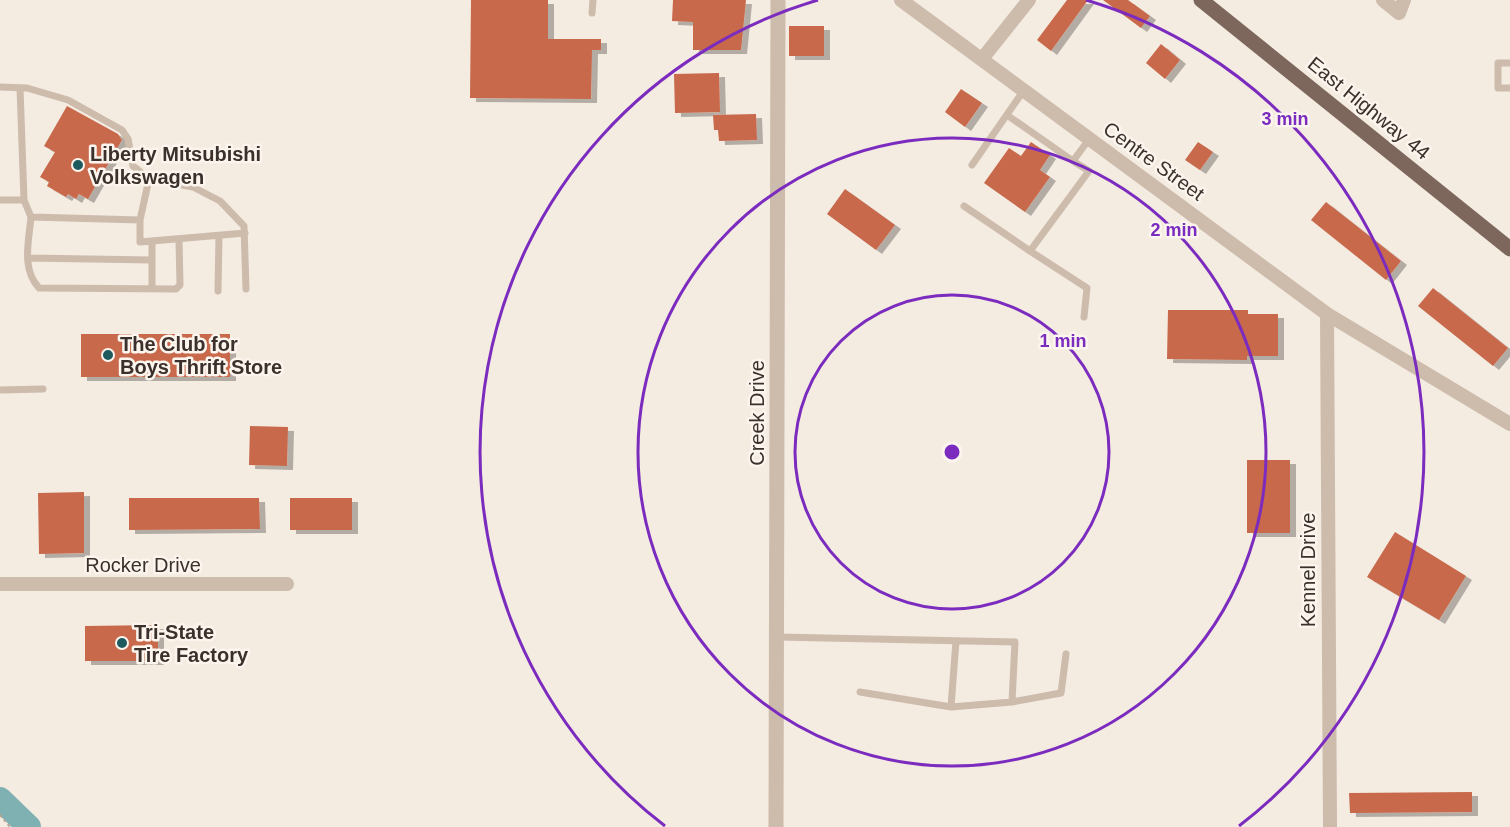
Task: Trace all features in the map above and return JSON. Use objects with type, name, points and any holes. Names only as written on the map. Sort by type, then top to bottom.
[{"type":"main road","name":"East Highway 44","points":[[1211,3],[1510,249]]},
{"type":"street","name":"Creek Drive","points":[[776,825],[778,0]]},
{"type":"street","name":"Centre Street","points":[[901,0],[1328,314],[1510,424]]},
{"type":"street","points":[[982,58],[1029,0]]},
{"type":"street","points":[[1383,0],[1399,12],[1404,0]]},
{"type":"street","name":"Kennel Drive","points":[[1328,314],[1330,827]]},
{"type":"street","name":"Rocker Drive","points":[[0,584],[287,584]]},
{"type":"lane","points":[[592,0],[592,13]]},
{"type":"lane","points":[[1510,63],[1498,63],[1498,88],[1510,88]]},
{"type":"lane","points":[[0,87],[20,88],[68,100],[122,130],[128,139],[133,166],[148,179],[193,187],[220,201],[244,226],[246,289]]},
{"type":"lane","points":[[20,88],[24,200],[31,217],[28,258],[31,280],[39,288],[176,289],[180,285],[179,240]]},
{"type":"lane","points":[[972,165],[1024,90]]},
{"type":"lane","points":[[1007,115],[1089,171],[1030,251]]},
{"type":"lane","points":[[1073,161],[1090,138]]},
{"type":"lane","points":[[148,179],[140,219],[140,242],[245,233]]},
{"type":"lane","points":[[0,200],[24,200]]},
{"type":"lane","points":[[964,206],[1088,288],[1084,317]]},
{"type":"lane","points":[[31,217],[140,219]]},
{"type":"lane","points":[[218,291],[219,236]]},
{"type":"lane","points":[[152,241],[152,289]]},
{"type":"lane","points":[[28,258],[152,260]]},
{"type":"lane","points":[[0,390],[44,389]]},
{"type":"lane","points":[[778,637],[1016,642],[1012,702]]},
{"type":"lane","points":[[951,707],[956,641]]},
{"type":"lane","points":[[860,692],[951,707],[1012,702],[1061,693],[1066,654]]},
{"type":"path","points":[[0,815],[10,827]]},
{"type":"building","points":[[471,0],[548,0],[548,39],[601,39],[601,50],[592,50],[591,99],[470,98]]},
{"type":"building","points":[[673,0],[746,0],[741,50],[693,50],[693,22],[672,21]]},
{"type":"building","points":[[1067,0],[1088,0],[1051,51],[1037,40]]},
{"type":"building","points":[[1103,0],[1128,0],[1150,16],[1141,28]]},
{"type":"building","points":[[789,26],[824,26],[824,56],[789,56]]},
{"type":"building","points":[[1161,44],[1180,60],[1165,79],[1146,63]]},
{"type":"building","points":[[719,73],[720,112],[675,113],[674,74]]},
{"type":"building","points":[[961,89],[982,103],[965,127],[945,112]]},
{"type":"building","name":"Liberty Mitsubishi Volkswagen","points":[[67,106],[118,134],[122,140],[88,199],[79,194],[76,199],[68,194],[66,197],[47,186],[49,182],[40,177],[55,152],[44,146]]},
{"type":"building","points":[[756,114],[757,140],[719,141],[718,130],[714,130],[713,115]]},
{"type":"building","points":[[1031,142],[1050,155],[1040,170],[1050,177],[1025,212],[984,183],[1009,148],[1021,156]]},
{"type":"building","points":[[1198,142],[1213,152],[1200,170],[1185,160]]},
{"type":"building","points":[[845,189],[895,225],[876,250],[827,214]]},
{"type":"building","points":[[1326,202],[1401,261],[1386,280],[1311,220]]},
{"type":"building","points":[[1433,288],[1508,348],[1493,366],[1418,306]]},
{"type":"building","points":[[1168,310],[1248,310],[1248,314],[1278,314],[1278,356],[1247,356],[1247,360],[1167,359]]},
{"type":"building","points":[[81,334],[230,334],[230,377],[81,377]]},
{"type":"building","points":[[250,426],[288,427],[287,466],[249,465]]},
{"type":"building","points":[[1247,460],[1290,460],[1290,533],[1247,533]]},
{"type":"building","points":[[84,492],[84,553],[39,554],[38,493]]},
{"type":"building","points":[[129,498],[259,498],[260,529],[129,530]]},
{"type":"building","points":[[290,498],[352,498],[352,530],[290,530]]},
{"type":"building","points":[[1395,532],[1466,576],[1439,620],[1367,577]]},
{"type":"building","name":"Tri-State Tire Factory","points":[[158,625],[158,661],[85,661],[85,626]]},
{"type":"building","points":[[1472,792],[1472,812],[1350,813],[1349,793]]},
{"type":"waterway","points":[[0,799],[29,827]]},
{"type":"place","name":"Liberty Mitsubishi Volkswagen","points":[[78,165]]},
{"type":"place","name":"The Club for Boys Thrift Store","points":[[108,355]]},
{"type":"place","name":"Tri-State Tire Factory","points":[[122,643]]}]
